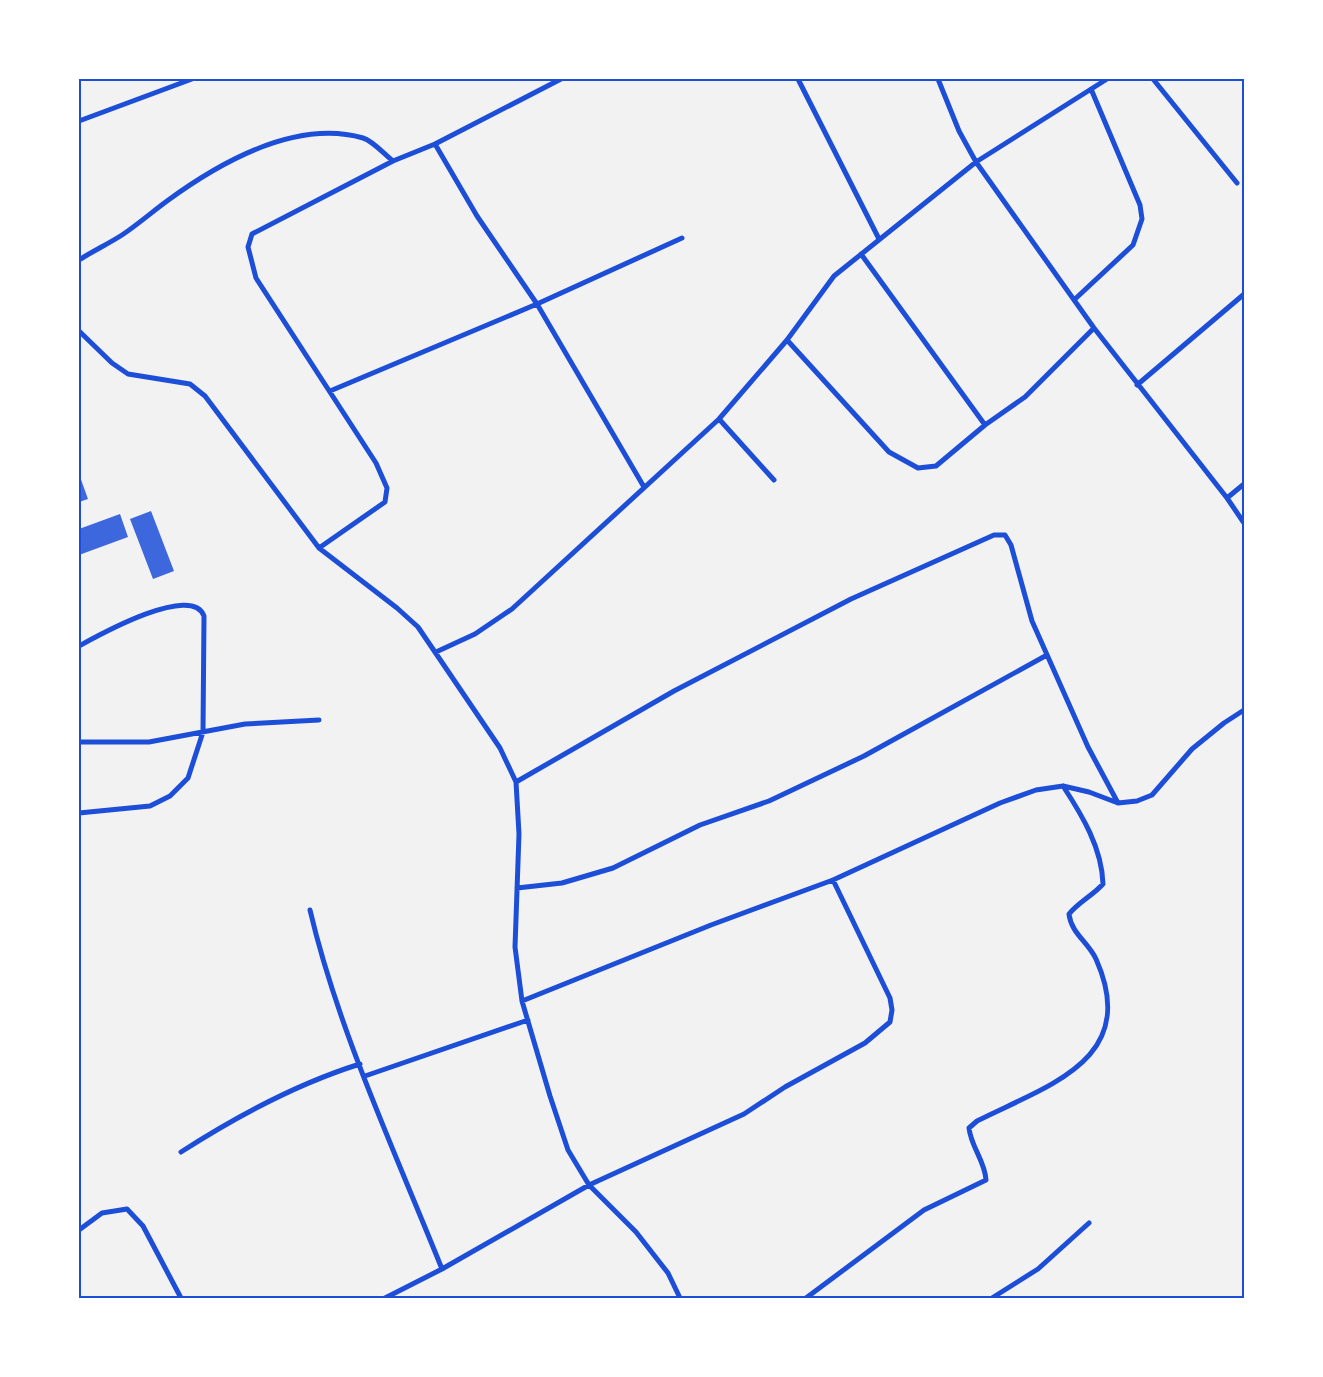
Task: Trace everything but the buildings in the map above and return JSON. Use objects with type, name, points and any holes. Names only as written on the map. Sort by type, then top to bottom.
[{"type":"street","points":[[79,121],[192,79]]},
{"type":"street","points":[[319,548],[385,502],[388,488],[376,463],[256,278],[248,247],[252,234],[392,161],[435,144],[561,79]]},
{"type":"street","points":[[798,79],[879,239]]},
{"type":"street","points":[[938,79],[958,131],[976,162],[1094,328],[1227,498],[1244,523]]},
{"type":"street","points":[[436,652],[475,634],[512,609],[718,419],[787,340],[834,276],[976,162],[1107,79]]},
{"type":"street","points":[[1153,79],[1237,183]]},
{"type":"street","points":[[1074,300],[1132,245],[1142,219],[1140,205],[1091,89]]},
{"type":"street","points":[[79,260],[121,235],[209,172],[274,141],[301,135],[331,134],[364,138],[392,161]]},
{"type":"street","points":[[435,144],[477,216],[537,304],[644,488]]},
{"type":"street","points":[[330,391],[537,304],[682,238]]},
{"type":"street","points":[[861,254],[985,426]]},
{"type":"street","points":[[1137,385],[1243,295]]},
{"type":"street","points":[[787,340],[889,452],[918,468],[936,466],[985,426],[1025,397],[1094,328]]},
{"type":"street","points":[[79,330],[112,363],[128,374],[190,384],[205,396],[319,548],[397,608],[418,627],[500,748],[516,782],[519,834],[515,947],[522,1001],[568,1150],[589,1185],[636,1232],[668,1273],[680,1298]]},
{"type":"street","points":[[718,419],[755,456],[774,480]]},
{"type":"street","points":[[1227,498],[1244,484]]},
{"type":"street","points":[[516,782],[674,691],[851,599],[994,535],[1005,535],[1011,546],[1032,621],[1088,748],[1118,803]]},
{"type":"street","points":[[79,646],[134,618],[183,605],[196,606],[202,610],[204,616],[203,732],[188,778],[170,796],[150,806],[79,813]]},
{"type":"street","points":[[517,888],[562,883],[612,868],[700,825],[769,801],[864,756],[1047,656]]},
{"type":"street","points":[[522,1001],[711,925],[833,880],[1000,803],[1036,790],[1063,786],[1089,792],[1118,803],[1137,801],[1152,795],[1192,749],[1224,723],[1244,710]]},
{"type":"street","points":[[79,742],[149,742],[245,724],[319,720]]},
{"type":"street","points":[[806,1298],[924,1210],[986,1180],[985,1170],[970,1136],[969,1128],[977,1121],[1066,1076],[1092,1055],[1102,1040],[1107,1024],[1108,999],[1096,959],[1084,940],[1070,925],[1069,914],[1078,903],[1093,896],[1103,884],[1103,866],[1079,811],[1063,786]]},
{"type":"street","points":[[384,1298],[442,1269],[589,1185],[744,1114],[785,1087],[866,1043],[890,1022],[892,1010],[890,998],[833,880]]},
{"type":"street","points":[[310,910],[320,952],[360,1064],[442,1269]]},
{"type":"street","points":[[365,1076],[528,1020]]},
{"type":"street","points":[[181,1152],[291,1089],[327,1074],[360,1064]]},
{"type":"street","points":[[79,1230],[102,1213],[127,1209],[144,1226],[181,1298]]},
{"type":"street","points":[[992,1298],[1038,1269],[1090,1223]]}]
